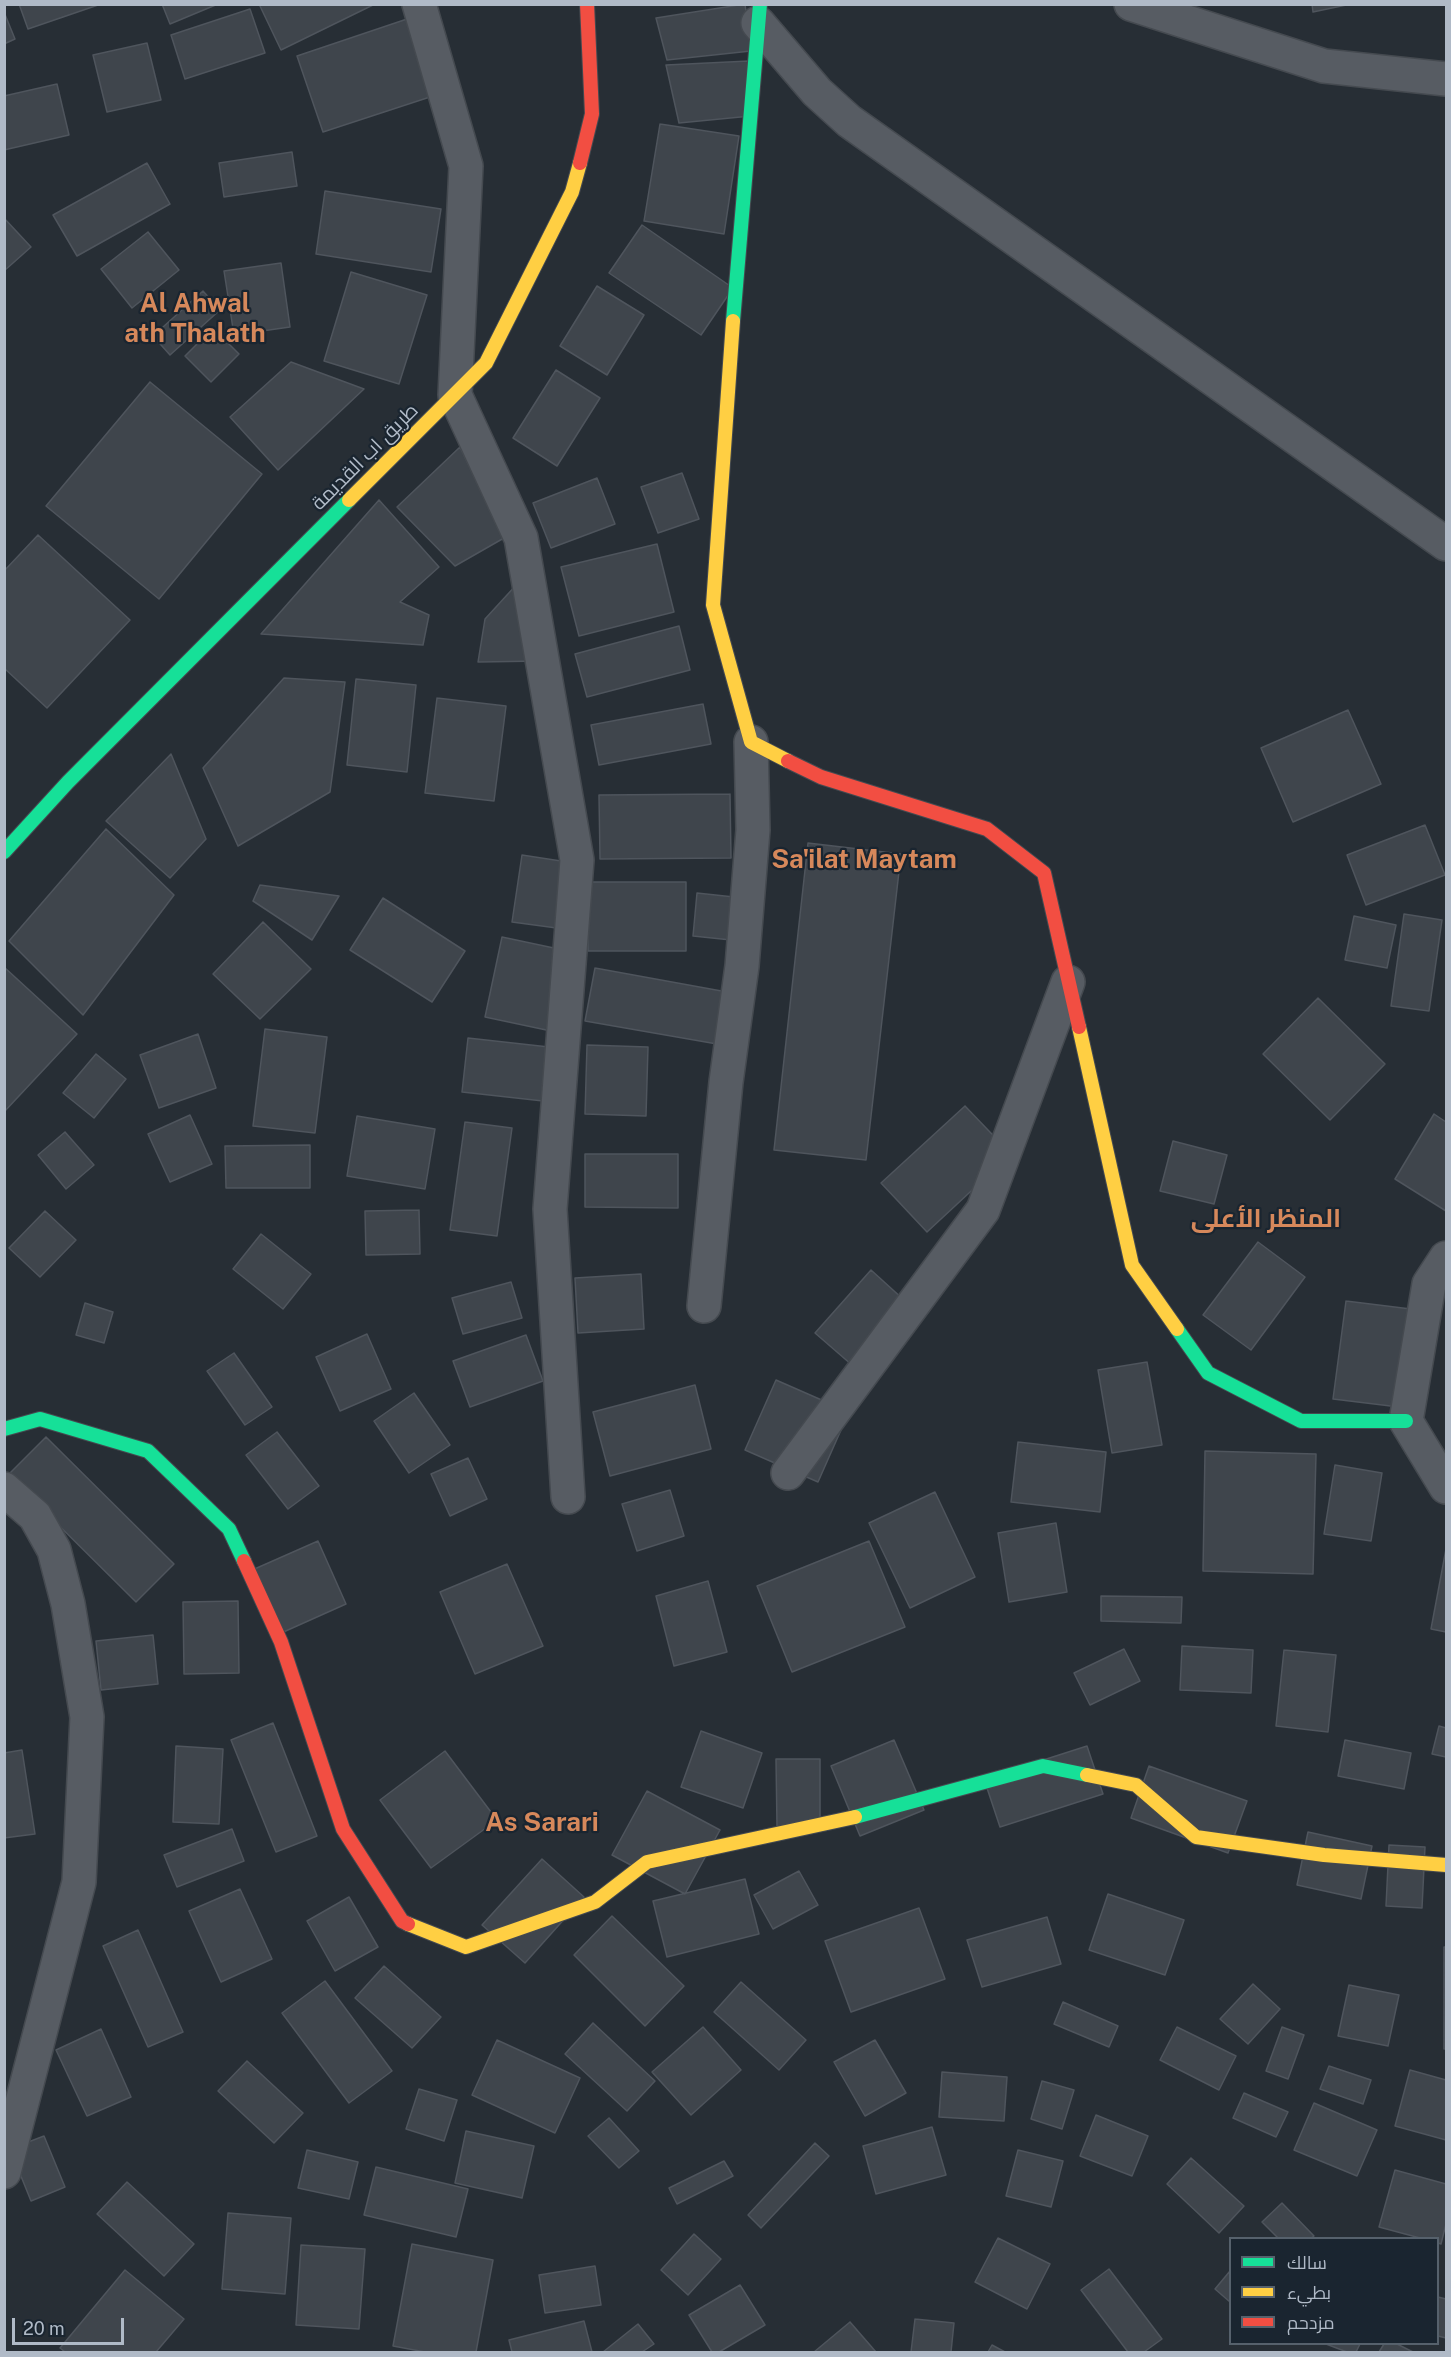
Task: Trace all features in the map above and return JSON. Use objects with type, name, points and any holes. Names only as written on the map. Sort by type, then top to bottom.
[{"type":"street","points":[[419,4],[466,166],[455,395],[521,538],[577,860],[550,1209],[568,1497]]},
{"type":"street","name":"طريق اب القديمة","points":[[4,852],[68,782],[486,363],[572,192],[592,114],[587,4]]},
{"type":"street","points":[[1131,4],[1324,66],[1446,79]]},
{"type":"street","points":[[759,14],[817,92],[849,121],[1446,544]]},
{"type":"street","points":[[704,1306],[726,1082],[742,966],[753,830],[751,742],[713,605],[730,354],[759,14]]},
{"type":"street","points":[[751,742],[821,777],[987,829],[1044,873],[1132,1265],[1208,1373],[1301,1421],[1406,1421]]},
{"type":"street","points":[[788,1473],[983,1210],[1068,982]]},
{"type":"street","points":[[1446,1258],[1429,1284],[1406,1421],[1446,1488]]},
{"type":"street","points":[[4,1429],[40,1419],[148,1451],[229,1529],[281,1642],[343,1829],[402,1921],[466,1947],[595,1902],[647,1862],[848,1819],[1043,1766],[1136,1785],[1196,1837],[1324,1855],[1446,1865]]},
{"type":"street","points":[[4,1489],[35,1516],[54,1550],[68,1605],[87,1717],[79,1882],[4,2172]]},
{"type":"building","points":[[19,4],[101,4],[28,29]]},
{"type":"building","points":[[162,4],[218,4],[170,24]]},
{"type":"building","points":[[259,4],[375,4],[281,50]]},
{"type":"building","points":[[745,4],[751,51],[667,60],[656,18]]},
{"type":"building","points":[[1312,4],[1351,4],[1313,12]]},
{"type":"building","points":[[250,9],[265,53],[185,79],[171,35]]},
{"type":"building","points":[[4,12],[15,39],[4,44]]},
{"type":"building","points":[[407,19],[433,96],[323,132],[297,56]]},
{"type":"building","points":[[147,43],[161,100],[107,112],[93,55]]},
{"type":"building","points":[[749,61],[751,116],[679,123],[666,65]]},
{"type":"building","points":[[57,84],[69,135],[4,150],[4,96]]},
{"type":"building","points":[[660,124],[739,136],[724,234],[644,221]]},
{"type":"building","points":[[292,152],[297,186],[224,197],[219,163]]},
{"type":"building","points":[[147,163],[170,204],[77,256],[53,215]]},
{"type":"building","points":[[325,191],[441,209],[431,272],[316,254]]},
{"type":"building","points":[[4,218],[31,247],[4,271]]},
{"type":"building","points":[[642,225],[733,288],[701,335],[609,273]]},
{"type":"building","points":[[148,232],[179,270],[132,308],[101,269]]},
{"type":"building","points":[[281,263],[290,327],[234,335],[224,271]]},
{"type":"building","points":[[351,272],[427,295],[399,384],[324,361]]},
{"type":"building","points":[[597,286],[644,315],[607,375],[560,346]]},
{"type":"building","points":[[203,291],[220,310],[170,355],[153,336]]},
{"type":"building","points":[[213,328],[239,354],[211,382],[185,356]]},
{"type":"building","points":[[291,362],[364,389],[278,470],[230,417]]},
{"type":"building","points":[[556,370],[600,398],[557,466],[513,438]]},
{"type":"building","points":[[150,382],[262,474],[159,599],[46,506]]},
{"type":"building","points":[[460,447],[504,538],[455,566],[397,507]]},
{"type":"building","points":[[682,473],[699,519],[658,533],[641,487]]},
{"type":"building","points":[[597,478],[615,524],[551,548],[533,503]]},
{"type":"building","points":[[379,500],[439,567],[400,602],[429,615],[423,645],[261,634]]},
{"type":"building","points":[[38,535],[130,620],[47,708],[4,668],[4,571]]},
{"type":"building","points":[[657,544],[674,612],[579,636],[561,567]]},
{"type":"building","points":[[529,571],[542,661],[478,662],[485,619]]},
{"type":"building","points":[[679,626],[690,670],[587,697],[575,654]]},
{"type":"building","points":[[284,678],[345,682],[330,792],[238,846],[203,768]]},
{"type":"building","points":[[356,679],[416,685],[407,772],[347,765]]},
{"type":"building","points":[[437,698],[506,706],[494,801],[425,793]]},
{"type":"building","points":[[703,704],[711,744],[599,765],[591,725]]},
{"type":"building","points":[[1348,710],[1381,784],[1293,822],[1261,748]]},
{"type":"building","points":[[171,754],[206,839],[170,878],[106,821]]},
{"type":"building","points":[[730,794],[731,858],[600,859],[599,795]]},
{"type":"building","points":[[1425,825],[1445,875],[1366,905],[1347,855]]},
{"type":"building","points":[[106,829],[174,895],[83,1015],[9,941]]},
{"type":"building","points":[[808,843],[901,854],[866,1160],[774,1150]]},
{"type":"building","points":[[522,855],[574,863],[564,929],[512,922]]},
{"type":"building","points":[[588,882],[686,882],[686,951],[588,951]]},
{"type":"building","points":[[260,885],[339,896],[312,940],[253,901]]},
{"type":"building","points":[[697,893],[734,897],[731,940],[693,936]]},
{"type":"building","points":[[383,898],[465,951],[432,1002],[350,950]]},
{"type":"building","points":[[1404,914],[1442,920],[1429,1011],[1391,1006]]},
{"type":"building","points":[[1354,916],[1396,925],[1387,968],[1345,960]]},
{"type":"building","points":[[263,922],[311,969],[260,1019],[213,974]]},
{"type":"building","points":[[502,937],[568,951],[551,1031],[485,1017]]},
{"type":"building","points":[[4,967],[77,1034],[4,1112]]},
{"type":"building","points":[[595,968],[727,992],[717,1044],[585,1021]]},
{"type":"building","points":[[1318,998],[1385,1064],[1330,1120],[1263,1054]]},
{"type":"building","points":[[265,1029],[327,1037],[315,1133],[253,1126]]},
{"type":"building","points":[[198,1034],[216,1088],[159,1108],[140,1055]]},
{"type":"building","points":[[468,1038],[549,1047],[543,1101],[462,1092]]},
{"type":"building","points":[[587,1045],[648,1047],[646,1116],[585,1114]]},
{"type":"building","points":[[96,1054],[126,1079],[94,1118],[63,1093]]},
{"type":"building","points":[[965,1106],[1011,1154],[927,1232],[881,1183]]},
{"type":"building","points":[[1434,1114],[1446,1122],[1446,1211],[1395,1179]]},
{"type":"building","points":[[190,1115],[212,1164],[170,1182],[148,1134]]},
{"type":"building","points":[[357,1116],[435,1129],[425,1189],[347,1176]]},
{"type":"building","points":[[465,1122],[512,1128],[497,1236],[450,1230]]},
{"type":"building","points":[[65,1132],[94,1165],[66,1189],[38,1155]]},
{"type":"building","points":[[1173,1141],[1227,1155],[1214,1204],[1160,1191]]},
{"type":"building","points":[[310,1145],[310,1188],[226,1188],[225,1146]]},
{"type":"building","points":[[585,1154],[678,1154],[678,1208],[585,1207]]},
{"type":"building","points":[[419,1210],[420,1254],[366,1255],[365,1211]]},
{"type":"building","points":[[45,1211],[76,1240],[40,1277],[9,1248]]},
{"type":"building","points":[[261,1234],[311,1274],[283,1309],[233,1269]]},
{"type":"building","points":[[1258,1242],[1305,1277],[1251,1350],[1203,1315]]},
{"type":"building","points":[[871,1270],[915,1310],[860,1372],[815,1333]]},
{"type":"building","points":[[641,1274],[644,1329],[578,1333],[575,1278]]},
{"type":"building","points":[[511,1282],[522,1318],[463,1334],[452,1298]]},
{"type":"building","points":[[1346,1301],[1419,1310],[1407,1408],[1333,1399]]},
{"type":"building","points":[[85,1303],[113,1312],[104,1343],[76,1335]]},
{"type":"building","points":[[367,1334],[391,1389],[340,1411],[316,1357]]},
{"type":"building","points":[[526,1335],[543,1381],[470,1407],[453,1361]]},
{"type":"building","points":[[234,1353],[272,1407],[245,1425],[207,1371]]},
{"type":"building","points":[[1147,1362],[1162,1445],[1112,1453],[1098,1370]]},
{"type":"building","points":[[776,1380],[849,1412],[818,1482],[745,1450]]},
{"type":"building","points":[[695,1385],[711,1449],[610,1476],[593,1412]]},
{"type":"building","points":[[414,1393],[450,1445],[409,1473],[374,1421]]},
{"type":"building","points":[[277,1432],[319,1486],[288,1509],[246,1455]]},
{"type":"building","points":[[46,1437],[174,1564],[136,1602],[8,1475]]},
{"type":"building","points":[[1018,1442],[1106,1452],[1100,1512],[1011,1502]]},
{"type":"building","points":[[1205,1451],[1316,1454],[1313,1574],[1203,1571]]},
{"type":"building","points":[[468,1458],[487,1499],[450,1516],[431,1474]]},
{"type":"building","points":[[1335,1465],[1382,1473],[1371,1541],[1324,1534]]},
{"type":"building","points":[[670,1490],[684,1536],[637,1551],[622,1504]]},
{"type":"building","points":[[935,1492],[975,1577],[910,1608],[869,1523]]},
{"type":"building","points":[[1056,1523],[1067,1592],[1009,1602],[998,1533]]},
{"type":"building","points":[[318,1541],[346,1604],[279,1634],[250,1571]]},
{"type":"building","points":[[869,1541],[905,1627],[792,1672],[757,1586]]},
{"type":"building","points":[[1446,1549],[1446,1632],[1431,1629]]},
{"type":"building","points":[[507,1564],[543,1646],[475,1674],[440,1592]]},
{"type":"building","points":[[708,1581],[727,1652],[674,1666],[656,1596]]},
{"type":"building","points":[[1101,1596],[1182,1597],[1181,1623],[1101,1621]]},
{"type":"building","points":[[238,1601],[239,1673],[184,1674],[183,1602]]},
{"type":"building","points":[[153,1635],[158,1684],[101,1690],[96,1641]]},
{"type":"building","points":[[1182,1646],[1253,1650],[1251,1693],[1180,1690]]},
{"type":"building","points":[[1124,1649],[1140,1681],[1090,1705],[1074,1673]]},
{"type":"building","points":[[1284,1650],[1336,1655],[1328,1732],[1276,1726]]},
{"type":"building","points":[[273,1723],[317,1836],[276,1852],[231,1740]]},
{"type":"building","points":[[1439,1726],[1446,1728],[1446,1757],[1432,1754]]},
{"type":"building","points":[[701,1731],[762,1753],[743,1808],[681,1787]]},
{"type":"building","points":[[894,1740],[924,1810],[860,1836],[831,1766]]},
{"type":"building","points":[[1345,1740],[1411,1753],[1404,1789],[1338,1776]]},
{"type":"building","points":[[176,1746],[223,1749],[219,1824],[173,1822]]},
{"type":"building","points":[[1087,1746],[1103,1794],[1000,1827],[984,1779]]},
{"type":"building","points":[[22,1750],[35,1834],[4,1838],[4,1753]]},
{"type":"building","points":[[445,1751],[497,1820],[431,1868],[380,1800]]},
{"type":"building","points":[[776,1759],[820,1759],[820,1827],[777,1827]]},
{"type":"building","points":[[1149,1766],[1247,1801],[1228,1853],[1131,1818]]},
{"type":"building","points":[[647,1791],[720,1830],[685,1894],[612,1855]]},
{"type":"building","points":[[232,1829],[244,1861],[177,1887],[164,1855]]},
{"type":"building","points":[[1308,1832],[1372,1846],[1361,1899],[1297,1885]]},
{"type":"building","points":[[1389,1845],[1425,1847],[1422,1908],[1386,1906]]},
{"type":"building","points":[[542,1859],[584,1897],[525,1963],[482,1925]]},
{"type":"building","points":[[799,1871],[818,1905],[773,1929],[754,1895]]},
{"type":"building","points":[[745,1879],[759,1934],[667,1957],[653,1901]]},
{"type":"building","points":[[240,1889],[272,1959],[221,1982],[189,1911]]},
{"type":"building","points":[[1108,1894],[1184,1920],[1165,1975],[1089,1950]]},
{"type":"building","points":[[349,1897],[378,1947],[335,1971],[307,1921]]},
{"type":"building","points":[[919,1908],[945,1979],[851,2012],[825,1941]]},
{"type":"building","points":[[612,1916],[684,1986],[645,2026],[574,1955]]},
{"type":"building","points":[[1047,1917],[1061,1964],[982,1987],[967,1940]]},
{"type":"building","points":[[138,1930],[183,2032],[148,2047],[103,1946]]},
{"type":"building","points":[[1444,1947],[1446,1947],[1446,2049],[1444,2049]]},
{"type":"building","points":[[384,1966],[441,2017],[412,2048],[355,1998]]},
{"type":"building","points":[[325,1981],[392,2071],[349,2103],[282,2013]]},
{"type":"building","points":[[741,1982],[806,2040],[779,2070],[714,2012]]},
{"type":"building","points":[[1253,1984],[1280,2009],[1248,2044],[1220,2019]]},
{"type":"building","points":[[1349,1985],[1399,1995],[1388,2046],[1338,2036]]},
{"type":"building","points":[[1063,2002],[1118,2026],[1109,2047],[1054,2024]]},
{"type":"building","points":[[593,2023],[655,2081],[627,2111],[565,2054]]},
{"type":"building","points":[[703,2027],[741,2070],[691,2115],[652,2072]]},
{"type":"building","points":[[1177,2027],[1236,2056],[1219,2090],[1160,2060]]},
{"type":"building","points":[[1282,2027],[1304,2035],[1288,2079],[1266,2071]]},
{"type":"building","points":[[101,2029],[131,2097],[87,2116],[56,2050]]},
{"type":"building","points":[[497,2040],[580,2078],[555,2133],[472,2095]]},
{"type":"building","points":[[875,2040],[906,2093],[865,2116],[834,2062]]},
{"type":"building","points":[[247,2061],[303,2113],[274,2143],[218,2091]]},
{"type":"building","points":[[1329,2066],[1371,2080],[1363,2104],[1320,2089]]},
{"type":"building","points":[[1410,2070],[1446,2080],[1446,2140],[1395,2126]]},
{"type":"building","points":[[942,2072],[1007,2077],[1004,2121],[939,2117]]},
{"type":"building","points":[[1042,2081],[1074,2090],[1062,2129],[1031,2119]]},
{"type":"building","points":[[419,2089],[457,2100],[444,2141],[406,2129]]},
{"type":"building","points":[[1244,2093],[1288,2112],[1276,2137],[1233,2118]]},
{"type":"building","points":[[1314,2103],[1377,2130],[1357,2176],[1294,2150]]},
{"type":"building","points":[[1096,2115],[1148,2136],[1132,2176],[1080,2156]]},
{"type":"building","points":[[609,2118],[639,2151],[619,2168],[588,2136]]},
{"type":"building","points":[[932,2127],[946,2175],[876,2194],[863,2146]]},
{"type":"building","points":[[466,2131],[534,2146],[522,2198],[455,2183]]},
{"type":"building","points":[[44,2136],[65,2187],[31,2201],[10,2149]]},
{"type":"building","points":[[815,2143],[829,2156],[761,2228],[748,2215]]},
{"type":"building","points":[[307,2150],[358,2162],[349,2199],[298,2188]]},
{"type":"building","points":[[1018,2150],[1063,2161],[1051,2207],[1006,2196]]},
{"type":"building","points":[[1191,2158],[1244,2206],[1219,2233],[1167,2184]]},
{"type":"building","points":[[724,2161],[733,2176],[677,2204],[669,2188]]},
{"type":"building","points":[[376,2167],[468,2189],[456,2237],[364,2215]]},
{"type":"building","points":[[1395,2170],[1446,2184],[1446,2224],[1441,2244],[1439,2237],[1416,2237],[1379,2227]]},
{"type":"building","points":[[127,2182],[194,2244],[164,2276],[97,2214]]},
{"type":"building","points":[[1282,2203],[1314,2236],[1277,2237],[1262,2222]]},
{"type":"building","points":[[228,2213],[291,2218],[285,2294],[222,2289]]},
{"type":"building","points":[[694,2234],[721,2259],[688,2295],[661,2270]]},
{"type":"building","points":[[998,2238],[1050,2264],[1027,2309],[975,2282]]},
{"type":"building","points":[[412,2244],[493,2260],[476,2352],[425,2352],[393,2346]]},
{"type":"building","points":[[301,2245],[365,2249],[359,2329],[296,2325]]},
{"type":"building","points":[[595,2266],[601,2305],[545,2313],[539,2275]]},
{"type":"building","points":[[1109,2269],[1162,2339],[1144,2352],[1128,2352],[1081,2290]]},
{"type":"building","points":[[125,2270],[184,2319],[156,2352],[65,2352],[60,2348]]},
{"type":"building","points":[[1229,2272],[1229,2301],[1215,2289]]},
{"type":"building","points":[[740,2285],[765,2325],[719,2352],[712,2352],[689,2315]]},
{"type":"building","points":[[1439,2297],[1446,2299],[1446,2338],[1439,2336]]},
{"type":"building","points":[[915,2319],[954,2323],[951,2352],[911,2352]]},
{"type":"building","points":[[584,2321],[592,2352],[512,2352],[509,2340]]},
{"type":"building","points":[[850,2322],[876,2352],[814,2352]]},
{"type":"building","points":[[638,2324],[654,2344],[642,2352],[603,2352]]},
{"type":"building","points":[[992,2345],[1005,2352],[988,2352]]},
{"type":"building","points":[[1329,2345],[1360,2345],[1356,2352],[1347,2352]]},
{"type":"building","points":[[1383,2345],[1399,2345],[1413,2352],[1379,2352]]},
{"type":"traffic: fast","points":[[733,321],[760,4]]},
{"type":"traffic: fast","points":[[4,852],[68,782],[349,500]]},
{"type":"traffic: fast","points":[[1177,1329],[1208,1373],[1301,1421],[1406,1421]]},
{"type":"traffic: fast","points":[[4,1429],[40,1419],[148,1451],[229,1529],[244,1561]]},
{"type":"traffic: fast","points":[[855,1817],[1043,1766],[1087,1775]]},
{"type":"traffic: slow","points":[[349,500],[486,363],[572,192],[580,163]]},
{"type":"traffic: slow","points":[[733,321],[713,605],[751,742],[788,761]]},
{"type":"traffic: slow","points":[[1079,1027],[1132,1265],[1177,1329]]},
{"type":"traffic: slow","points":[[1087,1775],[1136,1785],[1196,1837],[1324,1855],[1446,1865]]},
{"type":"traffic: slow","points":[[408,1924],[466,1947],[595,1902],[647,1862],[855,1817]]},
{"type":"traffic: jam","points":[[580,163],[592,114],[587,4]]},
{"type":"traffic: jam","points":[[788,761],[821,777],[987,829],[1044,873],[1079,1027]]},
{"type":"traffic: jam","points":[[244,1561],[281,1642],[343,1829],[402,1921],[408,1924]]},
{"type":"district","name":"Al Ahwal ath Thalath","points":[[195,319]]},
{"type":"district","name":"Sa'ilat Maytam","points":[[864,860]]},
{"type":"district","name":"المنظر الأعلى","points":[[1266,1219]]},
{"type":"district","name":"As Sarari","points":[[542,1823]]}]
